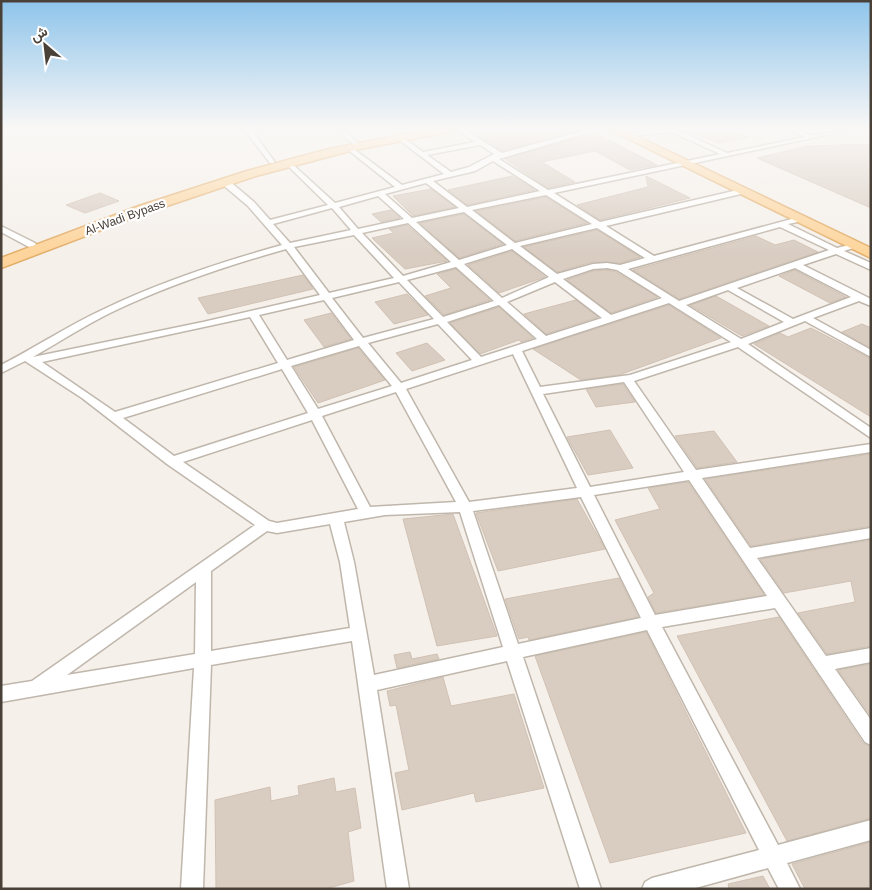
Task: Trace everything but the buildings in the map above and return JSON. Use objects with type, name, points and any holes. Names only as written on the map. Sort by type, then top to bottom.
[{"type":"main road","name":"Al-Wadi Bypass","points":[[1,263],[214,179],[246,170]]},
{"type":"main road","name":"Al-Wadi Bypass","points":[[1,256],[266,170]]},
{"type":"main road","points":[[704,170],[871,246]]},
{"type":"main road","points":[[711,173],[742,191],[871,254]]},
{"type":"street","points":[[295,170],[334,206],[480,362]]},
{"type":"street","points":[[379,170],[401,188]]},
{"type":"street","points":[[442,170],[450,175]]},
{"type":"street","points":[[268,223],[470,170]]},
{"type":"street","points":[[511,170],[652,259]]},
{"type":"street","points":[[29,359],[104,312],[147,292],[219,264],[288,246],[654,170]]},
{"type":"street","points":[[428,181],[554,279],[610,319]]},
{"type":"street","points":[[225,182],[251,204],[288,246],[328,296],[361,342],[400,388],[465,507],[591,889]]},
{"type":"street","points":[[1,370],[29,359],[253,313],[401,279],[511,246],[742,191]]},
{"type":"street","points":[[380,194],[544,340]]},
{"type":"street","points":[[620,268],[799,219]]},
{"type":"street","points":[[781,224],[871,267]]},
{"type":"street","points":[[1,228],[32,245]]},
{"type":"street","points":[[172,461],[316,416],[610,319],[730,287],[853,245]]},
{"type":"street","points":[[113,417],[501,302],[554,279],[602,264],[610,264],[620,268],[740,343],[834,406],[871,434]]},
{"type":"street","points":[[794,264],[871,302]]},
{"type":"street","points":[[730,287],[792,322]]},
{"type":"street","points":[[537,391],[628,379],[740,343],[859,297]]},
{"type":"street","points":[[253,313],[316,416],[366,512]]},
{"type":"street","points":[[804,318],[871,354]]},
{"type":"street","points":[[516,350],[624,570],[790,889]]},
{"type":"street","points":[[29,359],[86,396],[172,461],[265,525],[277,528],[366,512],[465,507],[585,492],[871,448]]},
{"type":"street","points":[[628,379],[871,736]]},
{"type":"street","points":[[336,518],[347,562],[398,889]]},
{"type":"street","points":[[35,688],[265,525]]},
{"type":"street","points":[[746,554],[871,533]]},
{"type":"street","points":[[192,889],[203,661],[204,568]]},
{"type":"street","points":[[367,684],[652,622],[778,601]]},
{"type":"street","points":[[1,694],[358,633]]},
{"type":"street","points":[[821,664],[871,655]]},
{"type":"street","points":[[652,889],[871,830]]}]
